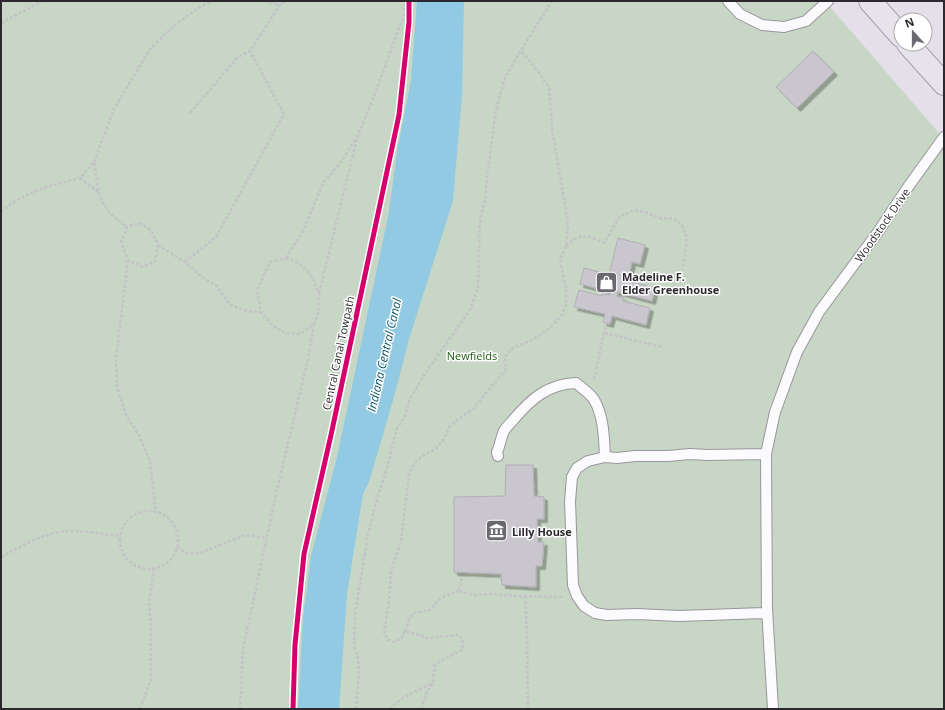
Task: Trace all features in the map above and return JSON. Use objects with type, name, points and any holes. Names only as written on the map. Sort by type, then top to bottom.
[{"type":"main road","points":[[870,1],[893,27]]},
{"type":"main road","points":[[915,52],[944,84]]},
{"type":"lane","points":[[728,1],[740,14],[762,25],[784,27],[806,21],[828,1]]},
{"type":"lane","name":"Woodstock Drive","points":[[773,709],[767,613],[766,454],[775,412],[797,352],[819,312],[874,238],[944,137]]},
{"type":"lane","points":[[498,456],[504,431],[521,411],[539,394],[553,387],[576,383],[593,398],[605,437],[605,457]]},
{"type":"lane","points":[[766,454],[690,454],[617,458],[605,457],[588,461],[577,468],[572,477],[570,501],[571,573],[573,585],[577,596],[584,606],[595,613],[607,616],[637,614],[679,616],[767,613]]},
{"type":"path","points":[[1,23],[42,1]]},
{"type":"path","points":[[1,212],[12,202],[43,187],[80,178],[94,162],[114,109],[150,49],[174,26],[211,1]]},
{"type":"path","points":[[265,1],[280,5]]},
{"type":"path","points":[[190,113],[238,57],[250,51],[284,1]]},
{"type":"path","points":[[240,709],[244,649],[267,538],[308,359],[314,324],[319,311],[319,293],[357,138],[404,16],[405,1]]},
{"type":"path","points":[[409,1],[409,22]]},
{"type":"path","points":[[356,709],[359,671],[358,658],[354,646],[354,631],[358,591],[368,534],[388,465],[396,430],[405,416],[409,401],[424,375],[470,310],[478,287],[480,220],[485,200],[496,110],[505,78],[552,1]]},
{"type":"path","points":[[521,50],[540,74],[548,88],[552,129],[568,226],[566,246],[560,260],[566,289],[566,305],[562,315],[549,329],[534,339],[513,348],[506,355],[506,369],[474,408],[450,426],[437,448],[422,456],[414,464],[409,474],[400,541],[391,571],[389,601],[384,633],[388,640],[395,642],[402,638],[410,617],[414,613],[430,610],[440,598],[458,592],[475,595],[577,596]]},
{"type":"path","points":[[185,262],[216,236],[284,114],[250,51]]},
{"type":"path","points":[[286,258],[303,231],[323,183],[341,162],[357,138]]},
{"type":"path","points":[[94,162],[98,192],[101,199],[111,215],[127,227]]},
{"type":"path","points":[[80,178],[98,192]]},
{"type":"path","points":[[566,246],[575,238],[585,236],[604,243],[620,216],[634,210],[641,211],[660,218],[674,219],[682,225],[686,238],[683,269]]},
{"type":"path","points":[[156,512],[150,461],[139,435],[126,414],[117,387],[116,358],[128,260],[121,242],[127,227],[139,223],[151,230],[158,245],[185,262],[202,277],[217,286],[230,305],[247,311],[261,312]]},
{"type":"path","points":[[128,260],[143,267],[155,260],[158,245]]},
{"type":"path","points":[[314,324],[300,334],[285,333],[272,325],[261,312],[257,290],[270,262],[286,258],[299,263],[311,275],[319,293]]},
{"type":"path","points":[[590,396],[606,323]]},
{"type":"path","points":[[604,333],[662,347]]},
{"type":"path","points":[[146,511],[156,512],[165,516],[172,523],[177,532],[178,542],[176,551],[171,560],[163,566],[154,569],[136,567],[128,561],[123,554],[120,545],[120,536],[123,527],[129,519],[137,514],[146,511]]},
{"type":"path","points":[[1,557],[39,538],[55,533],[68,531],[120,536]]},
{"type":"path","points":[[177,547],[187,553],[200,553],[245,536],[267,538]]},
{"type":"path","points":[[140,709],[151,679],[151,629],[148,602],[154,569]]},
{"type":"path","points":[[458,592],[462,578]]},
{"type":"path","points":[[525,596],[528,709]]},
{"type":"path","points":[[405,631],[428,638],[458,635],[463,639],[462,650],[445,657],[435,665],[433,683],[427,692],[421,709]]},
{"type":"path","points":[[390,709],[394,704],[411,693],[433,683]]},
{"type":"green space","name":"Newfields","points":[[1,1],[825,1],[944,139],[944,709],[1,709]]},
{"type":"water","name":"Indiana Central Canal","points":[[417,1],[464,1],[462,95],[453,201],[409,339],[369,482],[363,494],[347,594],[339,709],[298,709],[303,618],[311,556],[337,457],[389,212],[397,152],[411,80]]},
{"type":"building","points":[[813,51],[834,72],[797,108],[776,87]]},
{"type":"building","name":"Madeline F. Elder Greenhouse","points":[[618,238],[645,245],[640,264],[632,262],[628,281],[655,288],[652,301],[618,292],[617,296],[624,298],[623,301],[650,308],[646,325],[612,316],[610,324],[603,322],[605,314],[574,307],[579,290],[602,296],[602,294],[610,295],[611,292],[580,284],[584,268],[609,275]]},
{"type":"building","name":"Lilly House","points":[[506,465],[533,465],[534,496],[544,497],[544,519],[537,519],[538,542],[544,542],[542,566],[536,566],[536,587],[502,585],[501,574],[454,572],[454,497],[505,496]]},
{"type":"cycle path","name":"Central Canal Towpath","points":[[293,709],[295,645],[304,554],[331,435],[399,115],[409,22],[409,1]]},
{"type":"place","name":"Madeline F. Elder Greenhouse","points":[[607,282]]},
{"type":"place","name":"Lilly House","points":[[496,531]]}]
